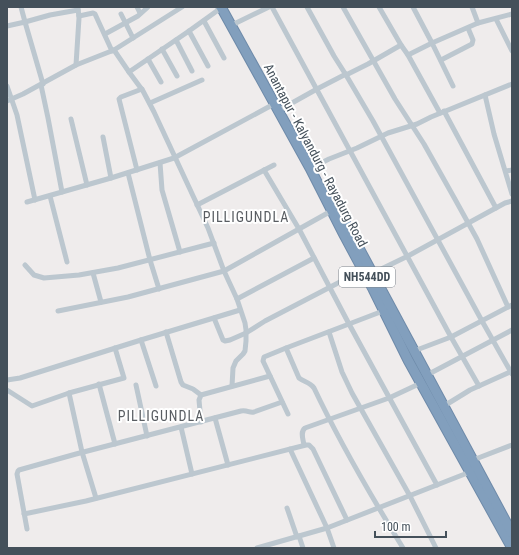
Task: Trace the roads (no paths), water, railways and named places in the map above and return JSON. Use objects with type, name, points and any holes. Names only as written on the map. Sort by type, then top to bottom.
[{"type":"highway","name":"Anantapur - Kalyandurg - Rayadurg Road","points":[[223,7],[236,23],[310,168],[373,273],[512,532]]},
{"type":"highway","name":"Anantapur - Kalyandurg - Rayadurg Road","points":[[223,7],[278,106],[315,166],[343,233],[421,383],[512,548]]},
{"type":"street","points":[[21,7],[42,84],[62,192]]},
{"type":"street","points":[[137,7],[140,13]]},
{"type":"street","points":[[105,34],[148,7]]},
{"type":"street","points":[[9,99],[23,94],[76,65],[113,50],[182,7]]},
{"type":"street","points":[[129,72],[223,7]]},
{"type":"street","points":[[236,23],[271,7],[479,386]]},
{"type":"street","points":[[307,7],[381,136],[482,321],[512,372],[470,390],[444,406]]},
{"type":"street","points":[[343,7],[395,99],[424,144],[477,239],[510,306],[451,337],[414,351]]},
{"type":"street","points":[[379,7],[442,112],[496,208]]},
{"type":"street","points":[[413,7],[453,86]]},
{"type":"street","points":[[472,7],[478,24]]},
{"type":"street","points":[[7,26],[78,8],[79,16],[76,65]]},
{"type":"street","points":[[79,16],[95,13],[113,50],[142,90],[176,158],[208,228],[224,272],[237,299],[245,323],[245,351],[236,361],[233,368],[232,386]]},
{"type":"street","points":[[121,14],[133,38]]},
{"type":"street","points":[[408,55],[432,43],[478,24],[512,14]]},
{"type":"street","points":[[496,19],[512,51]]},
{"type":"street","points":[[204,21],[224,58]]},
{"type":"street","points":[[441,60],[472,44],[473,40],[468,28]]},
{"type":"street","points":[[189,31],[208,66]]},
{"type":"street","points":[[176,40],[192,71]]},
{"type":"street","points":[[27,202],[176,158],[278,106],[346,75],[401,45]]},
{"type":"street","points":[[162,49],[177,76]]},
{"type":"street","points":[[148,59],[161,82]]},
{"type":"street","points":[[150,104],[202,80]]},
{"type":"street","points":[[315,166],[381,136],[416,124],[512,84]]},
{"type":"street","points":[[7,86],[9,99],[17,115],[21,131],[35,200]]},
{"type":"street","points":[[137,170],[119,99],[142,90]]},
{"type":"street","points":[[485,95],[494,134],[512,194]]},
{"type":"street","points":[[71,119],[88,185]]},
{"type":"street","points":[[103,137],[111,178]]},
{"type":"street","points":[[160,163],[162,190],[180,252]]},
{"type":"street","points":[[197,205],[274,165]]},
{"type":"street","points":[[264,170],[314,258],[437,485]]},
{"type":"street","points":[[506,171],[512,170]]},
{"type":"street","points":[[128,173],[150,260],[159,288]]},
{"type":"street","points":[[50,196],[67,262]]},
{"type":"street","points":[[373,273],[408,256],[507,202],[512,201]]},
{"type":"street","points":[[58,312],[224,272],[334,209]]},
{"type":"street","points":[[24,265],[34,275],[44,278],[72,276],[118,268],[214,243]]},
{"type":"street","points":[[237,299],[314,258]]},
{"type":"street","points":[[214,318],[223,341],[230,340],[246,333],[265,321],[363,270]]},
{"type":"street","points":[[93,273],[101,302]]},
{"type":"street","points":[[7,380],[20,378],[240,310]]},
{"type":"street","points":[[288,414],[263,359],[286,348],[383,310]]},
{"type":"street","points":[[427,375],[512,330]]},
{"type":"street","points":[[166,332],[181,382],[183,385],[193,389],[201,395]]},
{"type":"street","points":[[329,332],[342,372],[360,408],[410,496],[436,548]]},
{"type":"street","points":[[141,340],[156,386]]},
{"type":"street","points":[[7,390],[32,406],[69,393],[124,378],[115,348]]},
{"type":"street","points":[[286,348],[298,376],[313,386],[329,419],[403,548]]},
{"type":"street","points":[[201,395],[270,376]]},
{"type":"street","points":[[304,445],[303,430],[329,419],[389,398],[421,383]]},
{"type":"street","points":[[99,384],[115,444]]},
{"type":"street","points":[[136,385],[147,436]]},
{"type":"street","points":[[69,393],[82,452],[96,498]]},
{"type":"street","points":[[201,395],[199,400],[201,422]]},
{"type":"street","points":[[27,529],[18,471],[82,452],[245,410],[254,412],[282,402]]},
{"type":"street","points":[[215,418],[228,465]]},
{"type":"street","points":[[181,427],[192,474]]},
{"type":"street","points":[[24,514],[96,498],[304,445],[309,445],[313,449],[347,520]]},
{"type":"street","points":[[474,460],[512,445]]},
{"type":"street","points":[[290,449],[327,528],[334,548]]},
{"type":"street","points":[[257,548],[327,528],[470,472]]},
{"type":"street","points":[[287,508],[303,548]]},
{"type":"district","name":"PILLIGUNDLA","points":[[246,217]]},
{"type":"district","name":"PILLIGUNDLA","points":[[161,416]]}]
